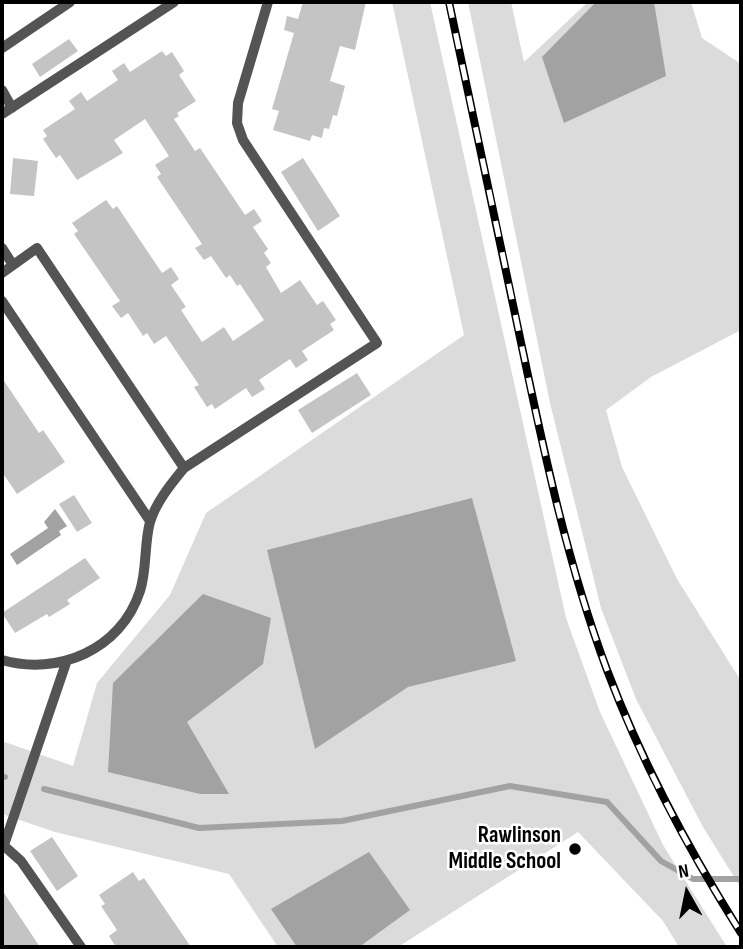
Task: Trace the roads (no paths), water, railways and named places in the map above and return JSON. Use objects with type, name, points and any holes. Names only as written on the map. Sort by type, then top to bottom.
[{"type":"lane","points":[[2,48],[70,2]]},
{"type":"lane","points":[[2,114],[174,2]]},
{"type":"lane","points":[[2,660],[24,667],[66,663],[98,647],[126,621],[141,590],[150,522],[166,491],[184,468],[377,343],[243,140],[236,123],[238,103],[268,2]]},
{"type":"lane","points":[[2,90],[12,108]]},
{"type":"lane","points":[[2,248],[13,265]]},
{"type":"lane","points":[[2,273],[37,248],[184,468]]},
{"type":"lane","points":[[2,301],[150,522]]},
{"type":"lane","points":[[66,663],[3,844],[21,861],[80,947]]},
{"type":"waterway","points":[[44,789],[199,828],[342,821],[510,786],[607,802],[661,861],[693,879],[741,879]]},
{"type":"railway","points":[[449,2],[537,418],[592,629],[635,739],[651,772],[703,870],[741,933]]},
{"type":"place","name":"Rawlinson Middle School","points":[[575,849]]}]
